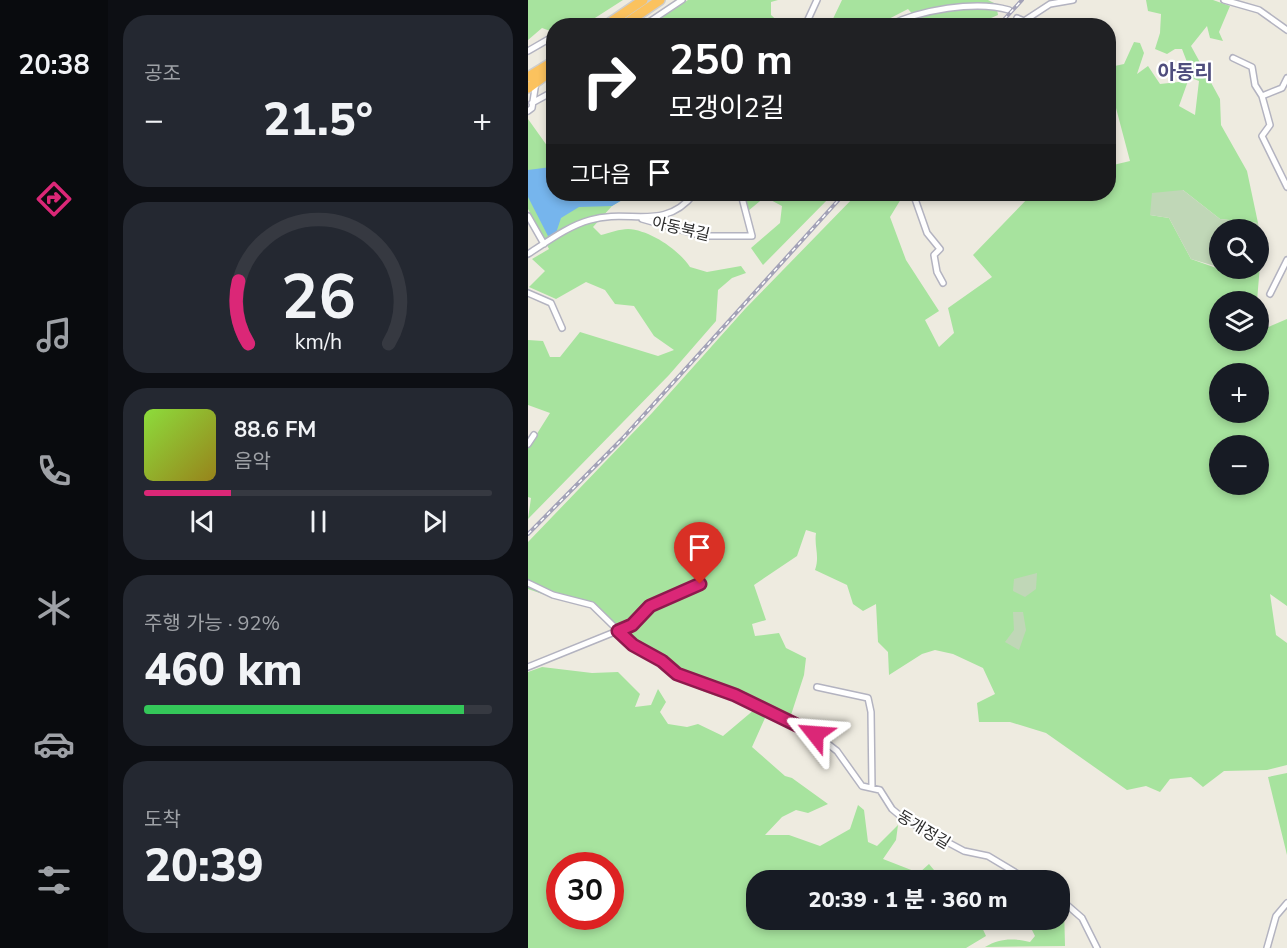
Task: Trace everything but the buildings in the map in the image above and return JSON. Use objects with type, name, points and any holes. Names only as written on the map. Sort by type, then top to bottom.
[{"type":"highway","points":[[617,18],[643,0]]},
{"type":"highway","points":[[634,18],[660,0]]},
{"type":"highway","points":[[532,80],[546,63]]},
{"type":"highway","points":[[532,80],[546,68]]},
{"type":"highway","points":[[532,80],[546,73]]},
{"type":"street","points":[[655,18],[682,0]]},
{"type":"street","points":[[809,18],[817,0]]},
{"type":"street","points":[[1029,18],[1050,4],[1073,0]]},
{"type":"street","points":[[1224,0],[1259,10],[1287,30]]},
{"type":"street","points":[[905,18],[917,12],[935,8],[982,7],[1009,10]]},
{"type":"street","points":[[528,51],[546,41]]},
{"type":"street","points":[[1233,58],[1252,67],[1255,86],[1262,96],[1270,125],[1262,136],[1287,187]]},
{"type":"street","points":[[1262,96],[1282,88],[1287,78]]},
{"type":"street","points":[[528,111],[532,80]]},
{"type":"street","points":[[530,102],[546,95]]},
{"type":"street","name":"아동북길","points":[[528,254],[589,220],[608,216],[638,218],[672,214],[688,201]]},
{"type":"street","name":"아동북길","points":[[638,218],[702,236],[752,236],[743,201]]},
{"type":"street","points":[[916,201],[927,232],[940,249],[934,255],[937,272],[943,283]]},
{"type":"street","points":[[528,216],[544,244]]},
{"type":"street","points":[[1270,294],[1287,260]]},
{"type":"street","points":[[528,293],[551,303],[562,328]]},
{"type":"street","points":[[528,444],[534,435]]},
{"type":"street","points":[[528,583],[554,595],[592,605],[618,631]]},
{"type":"street","points":[[528,667],[550,656],[632,625],[650,606],[700,584]]},
{"type":"street","name":"동개정길","points":[[618,631],[633,645],[662,661],[677,674],[735,695],[812,733],[837,751],[862,786],[880,790],[892,809],[904,819],[964,851],[988,856],[1011,870]]},
{"type":"street","points":[[817,687],[868,698],[871,712],[872,788]]},
{"type":"street","points":[[1267,948],[1276,916],[1287,903]]},
{"type":"street","points":[[1070,908],[1082,918],[1097,948]]},
{"type":"green space","points":[[528,0],[623,0],[595,18],[546,18],[546,29],[542,28],[528,40]]},
{"type":"green space","points":[[688,0],[778,0],[771,2],[771,15],[774,18],[660,18]]},
{"type":"green space","points":[[842,0],[988,0],[996,4],[998,15],[991,18],[916,18],[908,9],[891,18],[833,18]]},
{"type":"green space","points":[[1146,0],[1213,0],[1230,6],[1219,32],[1223,41],[1210,38],[1207,26],[1191,46],[1220,99],[1221,125],[1247,171],[1257,219],[1220,219],[1183,190],[1150,215],[1169,218],[1191,259],[1209,265],[1209,279],[1259,279],[1258,291],[1209,291],[1209,351],[1269,351],[1269,327],[1287,319],[1287,606],[1270,594],[1276,635],[1287,643],[1287,765],[1267,770],[1224,771],[1203,787],[1191,777],[1170,779],[1160,792],[1146,786],[1127,790],[1046,733],[1010,722],[979,722],[977,703],[995,694],[983,668],[953,654],[935,650],[922,654],[889,675],[888,652],[878,642],[876,604],[863,611],[853,604],[847,585],[815,570],[816,533],[806,530],[797,556],[754,585],[766,620],[752,624],[755,636],[779,633],[786,648],[806,658],[804,675],[791,715],[729,700],[693,687],[650,659],[634,652],[624,633],[578,598],[560,600],[528,589],[528,542],[652,413],[745,309],[850,201],[900,201],[890,217],[906,260],[939,311],[925,320],[939,347],[954,333],[948,308],[992,277],[973,255],[1025,201],[1116,201],[1116,164],[1130,161],[1116,108],[1116,66],[1124,64],[1134,42],[1140,43],[1144,53],[1137,74],[1148,66],[1160,84],[1188,81],[1179,106],[1195,115],[1199,81],[1184,75],[1187,62],[1182,49],[1175,49],[1167,54],[1155,49],[1160,33],[1161,14],[1148,11]]},
{"type":"green space","points":[[528,119],[546,144],[546,201],[620,201],[612,206],[593,227],[601,235],[625,229],[637,230],[663,242],[679,254],[690,267],[707,272],[741,266],[746,273],[732,278],[718,290],[716,321],[669,375],[528,519],[531,498],[528,497],[528,448],[550,413],[528,405],[528,340],[543,341],[550,357],[560,357],[580,332],[658,356],[674,350],[654,336],[634,306],[615,304],[605,290],[586,282],[556,299],[529,287],[545,271],[532,259],[549,249],[528,209]]},
{"type":"green space","points":[[1183,190],[1220,219],[1209,219],[1209,264],[1191,259],[1169,218],[1150,215],[1152,193]]},
{"type":"green space","points":[[746,201],[760,201],[748,211]]},
{"type":"green space","points":[[773,201],[826,201],[763,265],[751,248],[780,223],[782,206]]},
{"type":"green space","points":[[1037,573],[1036,589],[1025,597],[1013,591],[1014,579]]},
{"type":"green space","points":[[1013,612],[1023,612],[1026,630],[1019,650],[1005,642],[1014,630]]},
{"type":"green space","points":[[542,667],[592,673],[618,672],[640,694],[635,707],[651,705],[658,689],[666,702],[660,712],[668,724],[687,727],[698,724],[723,736],[755,709],[765,718],[752,747],[785,776],[792,778],[828,804],[808,813],[796,810],[782,817],[765,835],[789,835],[820,846],[850,829],[858,805],[864,810],[868,842],[877,846],[898,825],[896,840],[883,859],[911,870],[746,870],[746,930],[983,930],[986,936],[966,948],[528,948],[528,672]]},
{"type":"green space","points":[[1287,773],[1287,855],[1268,777]]},
{"type":"green space","points":[[929,864],[934,870],[922,870]]},
{"type":"green space","points":[[1032,930],[1065,930],[1065,946],[985,947],[1007,940],[1030,942],[1035,936]]},
{"type":"water","points":[[546,168],[546,201],[621,201],[612,206],[579,207],[561,218],[556,233],[548,236],[528,197],[528,170]]},
{"type":"railway","points":[[1005,18],[1022,0]]},
{"type":"railway","points":[[528,534],[623,438],[838,201]]},
{"type":"district","name":"아동리","points":[[1185,72]]},
{"type":"route","points":[[700,584],[662,599],[639,615],[632,625],[618,631],[633,645],[662,661],[677,674],[706,682],[766,708],[815,734]]}]
